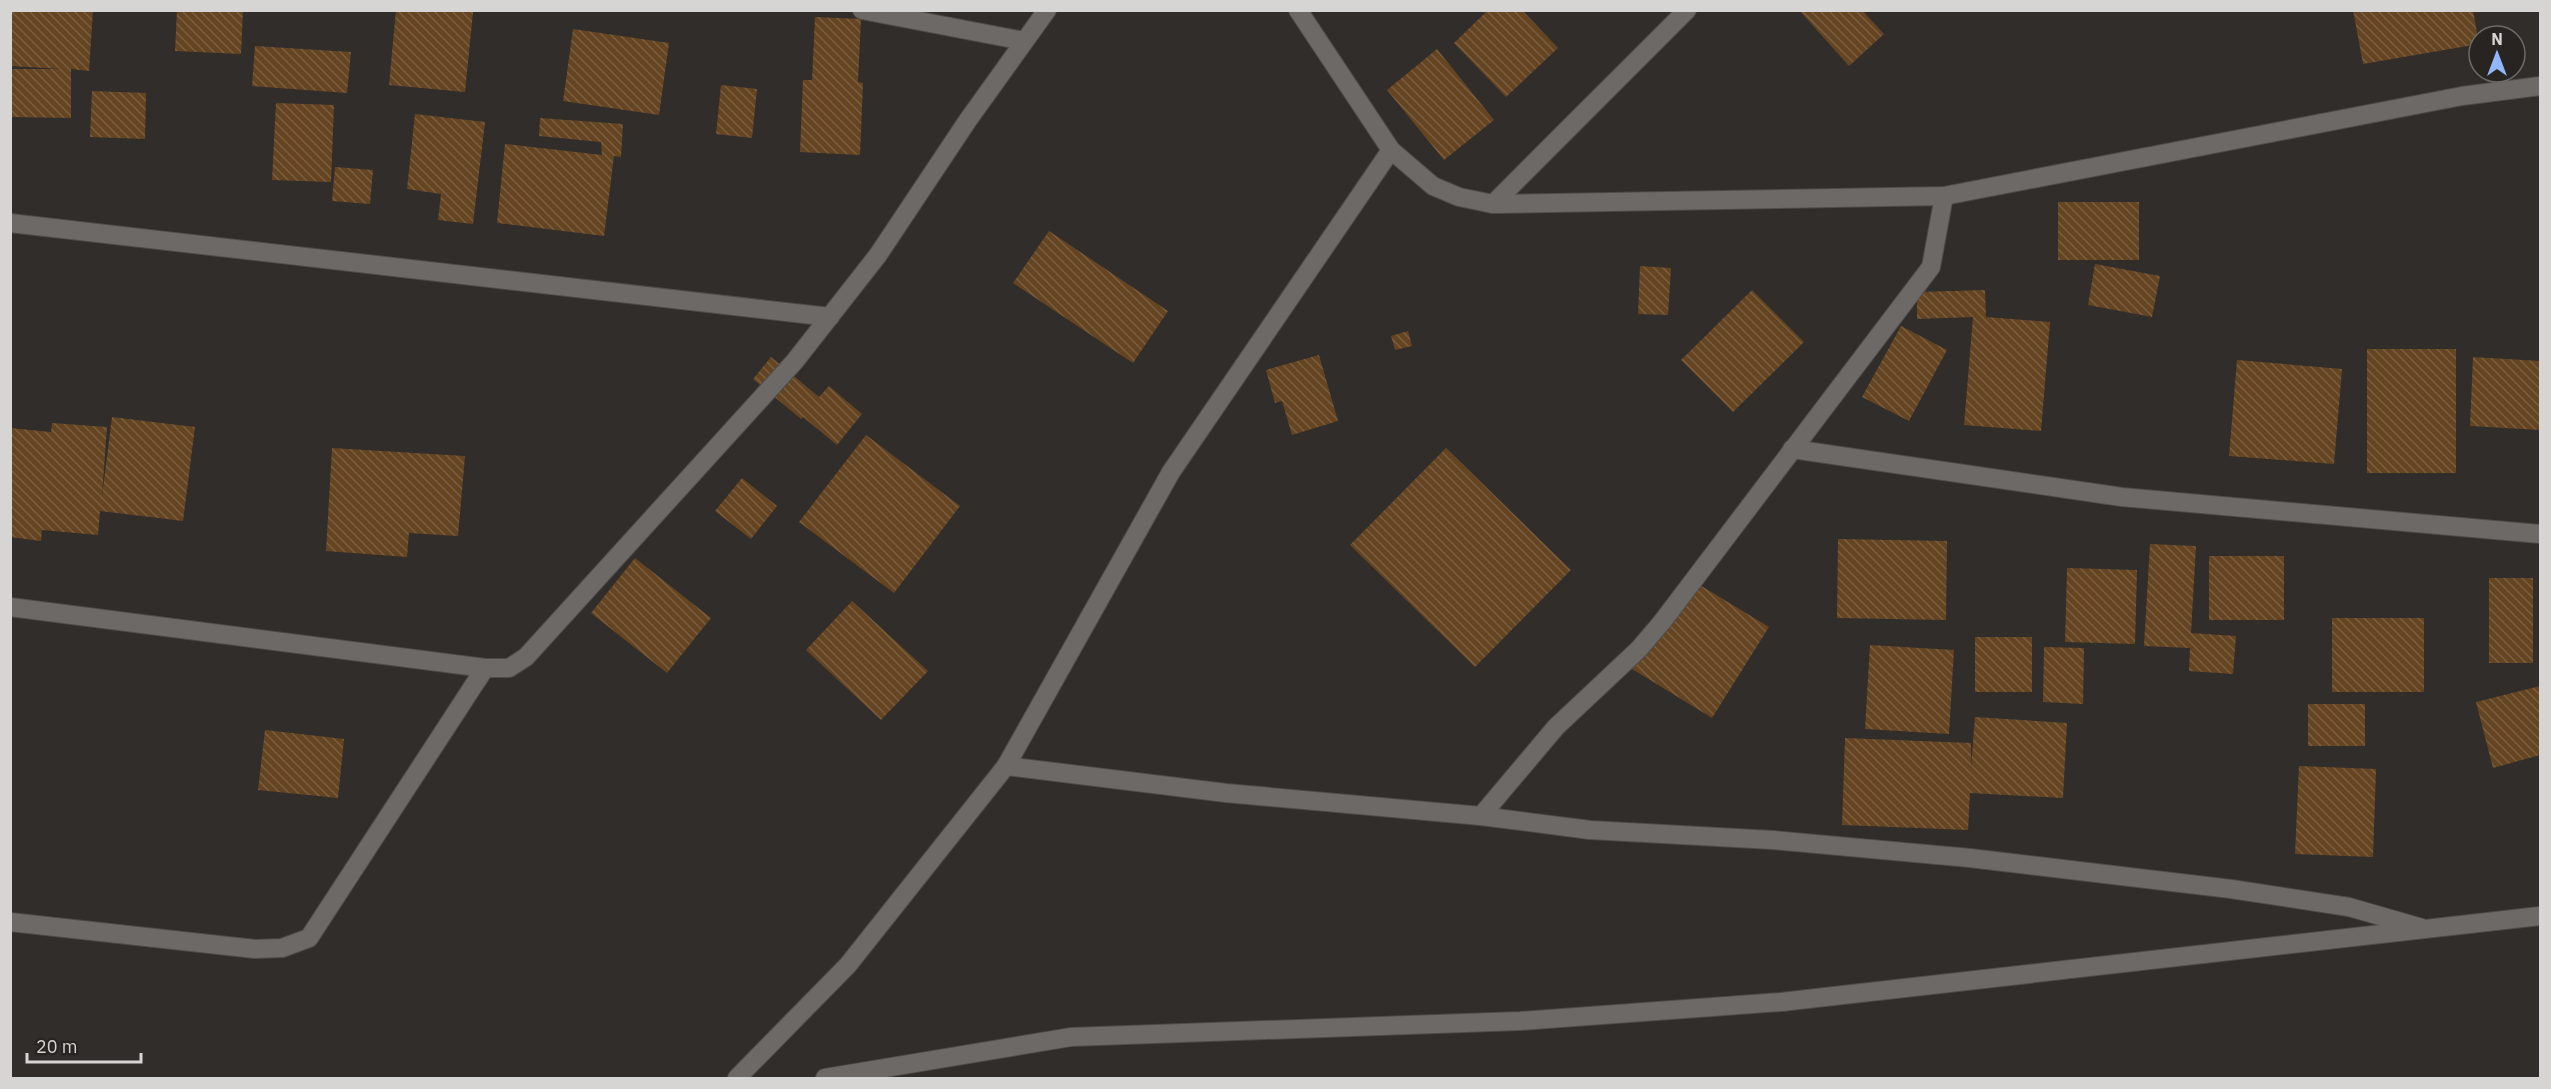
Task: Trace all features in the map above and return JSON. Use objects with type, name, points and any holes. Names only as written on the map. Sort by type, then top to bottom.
[{"type":"street","points":[[862,10],[1024,41]]},
{"type":"street","points":[[10,607],[485,668],[509,668],[526,657],[795,361],[878,255],[968,120],[1047,10]]},
{"type":"street","points":[[1298,10],[1390,150],[1433,186],[1459,197],[1493,204],[1944,196],[2462,96],[2541,86]]},
{"type":"street","points":[[1493,204],[1687,10]]},
{"type":"street","points":[[737,1078],[848,965],[1006,766],[1171,472],[1390,150]]},
{"type":"street","points":[[1481,816],[1556,727],[1647,640],[1931,267],[1944,196]]},
{"type":"street","points":[[10,223],[830,317]]},
{"type":"street","points":[[1792,449],[2122,497],[2541,534]]},
{"type":"street","points":[[10,922],[255,949],[282,948],[309,938],[485,668]]},
{"type":"street","points":[[1006,766],[1226,793],[1481,816],[1590,830],[1773,840],[1970,858],[2207,886],[2349,907],[2427,930]]},
{"type":"street","points":[[825,1078],[1071,1037],[1520,1020],[1781,1002],[2541,916]]},
{"type":"building","points":[[10,10],[93,10],[89,71],[71,69],[71,118],[10,117],[10,69],[63,69],[10,66]]},
{"type":"building","points":[[177,10],[243,10],[241,54],[175,51]]},
{"type":"building","points":[[396,10],[473,12],[465,92],[389,85]]},
{"type":"building","points":[[1488,10],[1522,10],[1558,48],[1506,97],[1454,43]]},
{"type":"building","points":[[1799,10],[1862,10],[1884,34],[1849,66]]},
{"type":"building","points":[[2353,10],[2473,10],[2475,24],[2467,24],[2467,46],[2363,64]]},
{"type":"building","points":[[815,17],[861,19],[858,82],[863,83],[860,155],[800,152],[803,80],[812,80]]},
{"type":"building","points":[[573,29],[669,43],[659,115],[563,101]]},
{"type":"building","points":[[255,46],[351,52],[347,93],[252,86]]},
{"type":"building","points":[[1437,49],[1494,120],[1444,160],[1387,90]]},
{"type":"building","points":[[721,85],[757,89],[752,138],[716,134]]},
{"type":"building","points":[[92,91],[146,93],[145,139],[90,137]]},
{"type":"building","points":[[276,103],[334,105],[331,182],[272,180]]},
{"type":"building","points":[[415,114],[485,122],[473,224],[438,220],[441,194],[407,189]]},
{"type":"building","points":[[540,118],[623,124],[621,157],[614,156],[604,236],[497,223],[505,144],[602,155],[601,142],[539,136]]},
{"type":"building","points":[[335,167],[373,170],[370,204],[332,201]]},
{"type":"building","points":[[2058,202],[2139,202],[2139,260],[2058,260]]},
{"type":"building","points":[[1049,231],[1168,311],[1133,363],[1013,283]]},
{"type":"building","points":[[2095,264],[2160,276],[2152,317],[2088,305]]},
{"type":"building","points":[[1640,266],[1671,268],[1668,315],[1638,314]]},
{"type":"building","points":[[1752,290],[1804,342],[1733,412],[1681,360]]},
{"type":"building","points":[[1985,290],[1986,317],[2050,322],[2041,431],[1964,425],[1973,317],[1917,319],[1917,292]]},
{"type":"building","points":[[1901,326],[1947,350],[1909,421],[1862,397]]},
{"type":"building","points":[[1408,331],[1412,346],[1395,350],[1391,336]]},
{"type":"building","points":[[2367,349],[2456,349],[2456,473],[2367,473]]},
{"type":"building","points":[[1319,355],[1338,421],[1292,435],[1282,401],[1275,403],[1266,370]]},
{"type":"building","points":[[771,357],[819,397],[829,386],[862,414],[837,445],[753,379]]},
{"type":"building","points":[[2473,357],[2540,361],[2540,430],[2470,426]]},
{"type":"building","points":[[2237,360],[2342,369],[2334,464],[2229,456]]},
{"type":"building","points":[[112,417],[195,427],[183,521],[100,511],[98,535],[42,530],[41,541],[10,537],[10,428],[51,432],[52,423],[107,427],[102,496]]},
{"type":"building","points":[[866,435],[960,506],[894,593],[799,522]]},
{"type":"building","points":[[332,448],[465,456],[458,536],[409,533],[407,557],[326,551]]},
{"type":"building","points":[[1446,448],[1571,570],[1475,667],[1350,545]]},
{"type":"building","points":[[742,478],[777,506],[751,539],[715,511]]},
{"type":"building","points":[[1838,539],[1947,541],[1946,620],[1837,618]]},
{"type":"building","points":[[2150,544],[2196,546],[2191,633],[2236,636],[2233,674],[2189,671],[2190,648],[2144,646]]},
{"type":"building","points":[[2209,556],[2284,556],[2284,620],[2209,620]]},
{"type":"building","points":[[635,558],[711,618],[667,673],[591,613]]},
{"type":"building","points":[[2067,568],[2137,570],[2135,644],[2065,642]]},
{"type":"building","points":[[1685,576],[1769,627],[1712,718],[1629,667]]},
{"type":"building","points":[[2489,578],[2533,578],[2533,663],[2489,663]]},
{"type":"building","points":[[852,601],[928,671],[881,720],[806,650]]},
{"type":"building","points":[[2332,618],[2424,618],[2424,692],[2332,692]]},
{"type":"building","points":[[1975,637],[2032,637],[2032,692],[1975,692]]},
{"type":"building","points":[[1870,645],[1954,650],[1949,734],[1865,729]]},
{"type":"building","points":[[2044,647],[2084,648],[2083,704],[2043,702]]},
{"type":"building","points":[[2540,686],[2540,755],[2493,768],[2476,702]]},
{"type":"building","points":[[2308,704],[2365,704],[2365,746],[2308,746]]},
{"type":"building","points":[[1975,717],[2067,723],[2063,798],[1970,793],[1968,830],[1842,825],[1845,738],[1971,743],[1971,767]]},
{"type":"building","points":[[265,730],[344,739],[338,798],[258,790]]},
{"type":"building","points":[[2299,766],[2376,769],[2373,857],[2295,854]]}]
